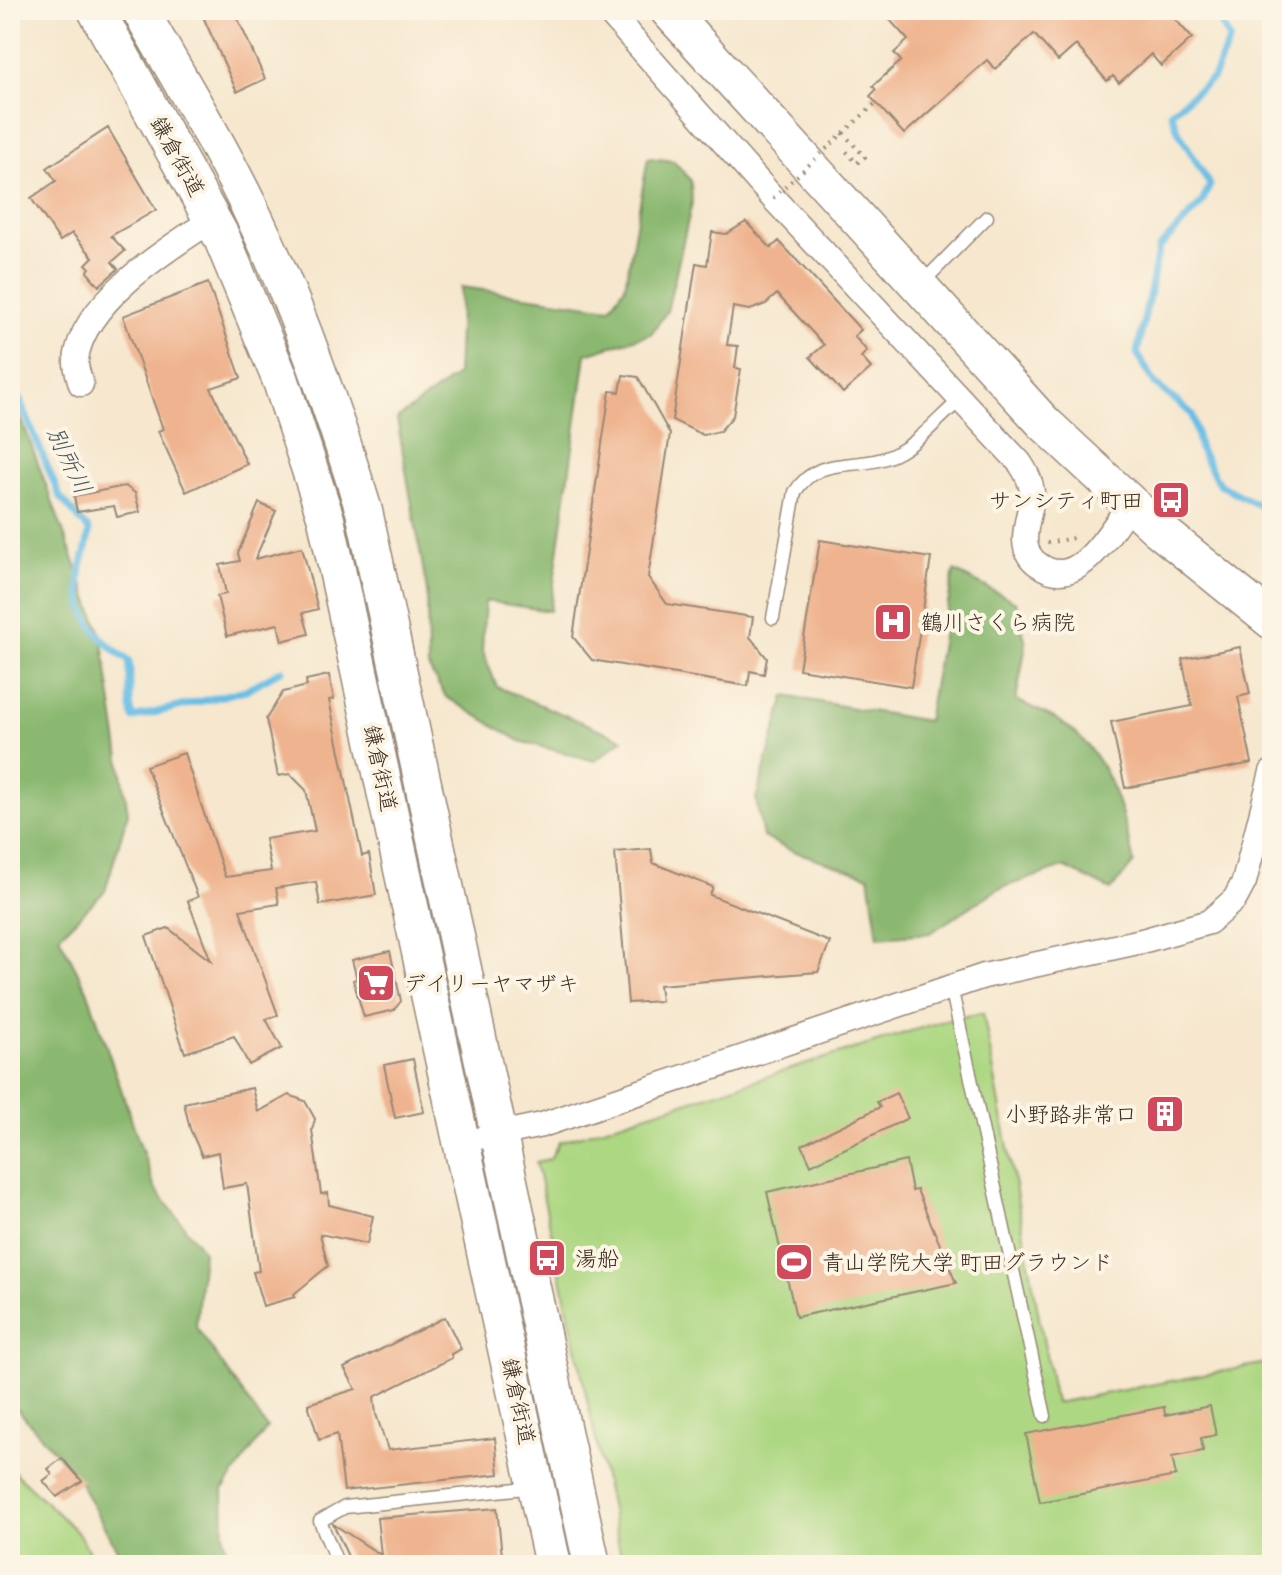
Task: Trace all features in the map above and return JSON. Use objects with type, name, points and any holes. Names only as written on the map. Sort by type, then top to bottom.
[{"type":"main road","name":"鎌倉街道","points":[[96,10],[212,220],[281,381],[326,519],[553,1565]]},
{"type":"main road","name":"鎌倉街道","points":[[140,10],[255,220],[308,344],[344,448],[376,562],[592,1565]]},
{"type":"main road","points":[[668,10],[917,288],[1043,422],[1130,504],[1272,621]]},
{"type":"street","points":[[607,10],[773,198],[1031,478],[1034,495],[1025,540],[1027,553],[1047,570],[1077,568],[1090,559],[1130,504]]},
{"type":"street","points":[[81,384],[76,362],[89,321],[122,287],[212,220]]},
{"type":"street","points":[[463,1142],[542,1125],[951,987],[1209,922],[1219,915],[1244,882],[1272,772]]},
{"type":"lane","points":[[917,288],[987,217]]},
{"type":"lane","points":[[773,618],[795,492],[806,475],[819,468],[874,462],[901,452],[960,400]]},
{"type":"lane","points":[[951,987],[1045,1416]]},
{"type":"lane","points":[[338,1565],[320,1521],[345,1507],[538,1487]]},
{"type":"path","points":[[773,198],[876,103]]},
{"type":"path","points":[[843,133],[865,157],[857,163],[843,148]]},
{"type":"path","points":[[1025,540],[1062,542],[1076,537]]},
{"type":"green space","points":[[648,158],[674,161],[691,181],[692,203],[667,311],[651,334],[586,354],[550,611],[485,601],[482,650],[497,687],[623,739],[595,761],[520,741],[446,697],[428,667],[427,591],[397,419],[457,375],[461,287],[610,308],[625,286]]},
{"type":"green space","points":[[10,388],[102,636],[128,813],[105,891],[59,936],[87,990],[155,1188],[203,1251],[196,1327],[267,1428],[223,1490],[224,1540],[229,1565],[126,1565],[76,1476],[10,1401]]},
{"type":"green space","points":[[954,571],[1016,602],[1026,644],[1016,700],[1061,722],[1091,750],[1111,785],[1134,863],[1111,890],[1064,867],[998,889],[930,933],[878,937],[869,876],[790,850],[763,837],[756,799],[785,696],[927,721]]},
{"type":"green space","name":"青山学院大学 町田グラウンド","points":[[983,1013],[1055,1403],[1272,1362],[1272,1565],[623,1565],[536,1162],[550,1159],[559,1142],[946,1020]]},
{"type":"green space","points":[[10,1468],[78,1533],[97,1565],[10,1565]]},
{"type":"building","points":[[200,10],[234,10],[265,79],[237,92]]},
{"type":"building","points":[[881,10],[1167,10],[1192,38],[1161,66],[1151,54],[1119,83],[1113,76],[1107,81],[1076,45],[1058,61],[1034,34],[995,69],[987,60],[904,134],[870,96],[876,90],[873,86],[901,61],[894,53],[908,40]]},
{"type":"building","points":[[108,128],[156,210],[111,236],[125,251],[112,262],[118,269],[99,286],[87,272],[90,268],[86,264],[93,257],[72,233],[60,241],[31,198],[56,181],[47,168]]},
{"type":"building","points":[[746,222],[771,248],[779,241],[861,330],[854,336],[867,351],[861,357],[871,368],[843,393],[810,357],[824,345],[777,294],[766,304],[750,310],[733,307],[727,345],[738,346],[735,368],[741,369],[733,416],[720,431],[703,435],[672,420],[696,263],[707,265],[712,232],[726,234]]},
{"type":"building","points":[[208,283],[241,378],[211,388],[247,464],[186,492],[158,431],[163,429],[123,316]]},
{"type":"building","points":[[623,375],[638,377],[670,434],[648,577],[667,604],[753,617],[750,637],[767,658],[764,674],[750,671],[748,686],[592,660],[573,637],[610,391],[620,392]]},
{"type":"building","points":[[125,486],[135,493],[140,512],[117,517],[114,506],[77,512],[74,496]]},
{"type":"building","points":[[259,503],[276,511],[255,559],[302,547],[318,609],[303,613],[309,634],[282,641],[278,624],[227,636],[217,596],[226,594],[220,565],[240,561],[238,553]]},
{"type":"building","points":[[820,540],[931,558],[911,687],[799,669]]},
{"type":"building","points":[[1240,647],[1250,694],[1238,697],[1252,763],[1125,788],[1111,722],[1192,706],[1182,659]]},
{"type":"building","points":[[329,675],[334,699],[329,700],[362,856],[369,854],[376,895],[320,905],[316,882],[276,888],[279,904],[240,910],[278,1015],[266,1019],[282,1048],[249,1065],[234,1036],[185,1053],[146,936],[168,928],[211,961],[188,901],[198,897],[146,766],[184,753],[225,877],[271,871],[265,839],[315,831],[306,790],[290,774],[278,776],[266,719],[283,692],[307,686],[306,680]]},
{"type":"building","points":[[651,849],[653,863],[713,887],[710,895],[830,942],[818,972],[659,985],[661,1001],[628,1003],[615,852]]},
{"type":"building","points":[[390,951],[401,1001],[394,1010],[364,1017],[353,980],[357,979],[352,960]]},
{"type":"building","points":[[413,1059],[424,1112],[395,1118],[384,1065]]},
{"type":"building","points":[[252,1088],[258,1112],[289,1095],[305,1101],[315,1119],[312,1130],[321,1194],[328,1193],[329,1205],[373,1216],[367,1244],[320,1234],[328,1266],[294,1294],[295,1297],[263,1306],[253,1272],[259,1271],[247,1184],[223,1188],[218,1152],[202,1156],[190,1129],[184,1103]]},
{"type":"building","points":[[896,1093],[908,1118],[811,1165],[802,1145],[880,1107],[877,1102]]},
{"type":"building","points":[[906,1161],[912,1191],[917,1190],[956,1283],[796,1317],[767,1192]]},
{"type":"building","points":[[445,1317],[461,1349],[451,1354],[452,1358],[374,1397],[376,1414],[388,1450],[495,1438],[499,1474],[344,1491],[337,1434],[319,1440],[308,1404],[356,1389],[344,1368]]},
{"type":"building","points":[[1210,1406],[1216,1435],[1201,1438],[1203,1451],[1172,1457],[1176,1476],[1040,1502],[1026,1434],[1164,1407],[1165,1415]]},
{"type":"building","points":[[62,1458],[82,1481],[57,1497],[43,1481],[52,1474],[48,1469]]},
{"type":"building","points":[[497,1508],[503,1565],[352,1565],[333,1524],[381,1555],[377,1518]]},
{"type":"waterway","points":[[1213,10],[1230,39],[1213,78],[1171,112],[1178,131],[1210,185],[1201,204],[1159,248],[1137,353],[1155,384],[1192,414],[1200,450],[1220,485],[1272,512]]},
{"type":"waterway","name":"別所川","points":[[10,376],[60,497],[89,530],[81,567],[84,610],[97,632],[129,661],[133,718],[246,690],[282,670]]},
{"type":"place","name":"サンシティ町田","points":[[1171,500]]},
{"type":"place","name":"鶴川さくら病院","points":[[893,622]]},
{"type":"place","name":"デイリーヤマザキ","points":[[376,983]]},
{"type":"place","name":"小野路非常口","points":[[1165,1114]]},
{"type":"place","name":"湯船","points":[[547,1258]]},
{"type":"place","name":"青山学院大学 町田グラウンド","points":[[794,1262]]}]
